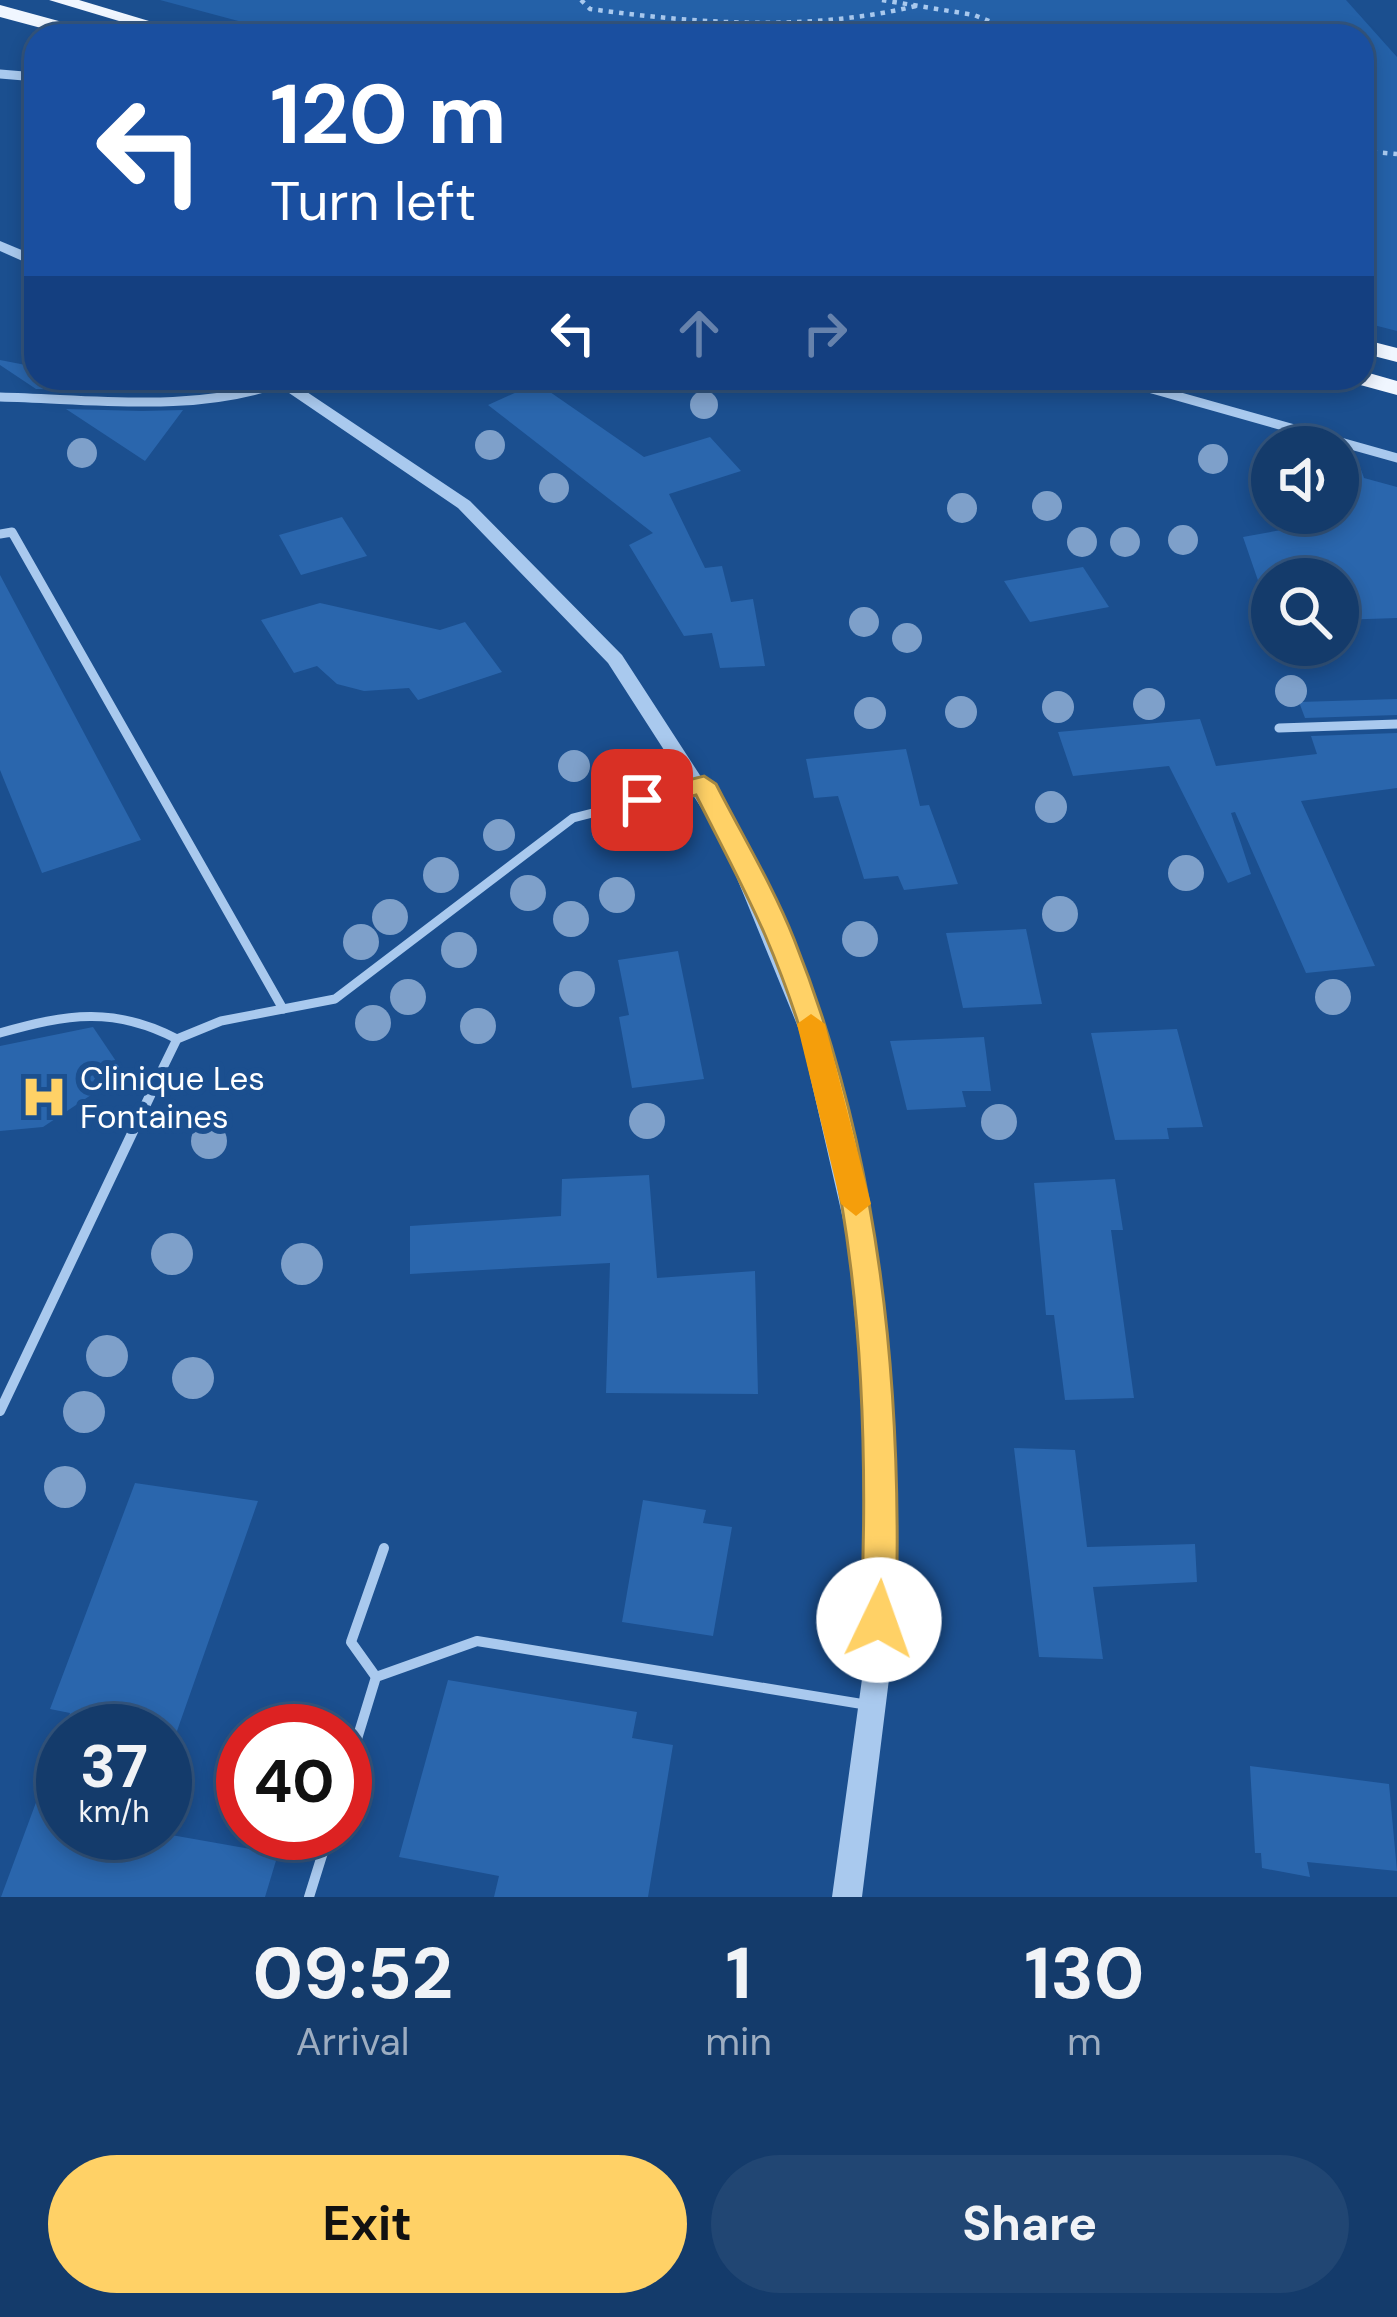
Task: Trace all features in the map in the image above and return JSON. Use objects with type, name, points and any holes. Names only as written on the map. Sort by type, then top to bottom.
[{"type":"main road","points":[[58,0],[146,24]]},
{"type":"main road","points":[[0,11],[48,24]]},
{"type":"street","points":[[0,397],[202,396],[266,390]]},
{"type":"street","points":[[295,390],[356,425],[445,489],[539,574],[599,638],[704,784],[770,914],[800,988],[860,1220],[878,1378],[883,1502],[873,1706],[847,1897]]},
{"type":"street","points":[[1156,390],[1397,458]]},
{"type":"lane","points":[[0,534],[12,532],[283,1009]]},
{"type":"lane","points":[[1279,728],[1397,724]]},
{"type":"lane","points":[[0,1411],[177,1039],[220,1021],[335,999],[574,818],[704,784]]},
{"type":"lane","points":[[0,1033],[90,1008],[140,1017],[177,1039]]},
{"type":"lane","points":[[376,1677],[351,1642],[384,1547]]},
{"type":"lane","points":[[376,1677],[477,1641],[873,1706]]},
{"type":"lane","points":[[368,1704],[376,1677]]},
{"type":"lane","points":[[309,1897],[320,1860]]},
{"type":"path","points":[[581,0],[590,9],[701,24]]},
{"type":"path","points":[[882,0],[991,18],[1003,24]]},
{"type":"path","points":[[750,24],[884,16],[920,4]]},
{"type":"shaded area","points":[[160,0],[1346,0],[1367,24],[249,24]]},
{"type":"shaded area","points":[[1374,31],[1397,57],[1397,331],[1374,325]]},
{"type":"building","points":[[0,360],[24,365],[24,381],[0,365]]},
{"type":"building","points":[[83,390],[198,390],[178,392]]},
{"type":"building","points":[[521,390],[547,390],[644,457],[710,437],[741,471],[669,494],[705,568],[722,566],[731,602],[753,599],[765,666],[720,668],[712,633],[684,636],[629,545],[653,533],[488,405]]},
{"type":"building","points":[[66,409],[142,411],[183,410],[145,461]]},
{"type":"building","points":[[1359,464],[1364,478],[1397,487],[1397,618],[1359,619],[1359,558],[1251,560],[1243,537],[1359,534]]},
{"type":"building","points":[[342,517],[367,556],[301,575],[279,535]]},
{"type":"building","points":[[1083,567],[1109,607],[1030,622],[1004,581]]},
{"type":"building","points":[[0,575],[141,840],[42,873],[0,770]]},
{"type":"building","points":[[320,603],[440,630],[465,622],[502,672],[418,700],[409,688],[364,691],[337,684],[317,666],[294,673],[261,620]]},
{"type":"building","points":[[1397,699],[1397,715],[1305,718],[1299,702]]},
{"type":"building","points":[[1200,719],[1216,766],[1317,754],[1311,736],[1397,733],[1397,788],[1301,801],[1375,966],[1306,973],[1235,812],[1231,813],[1251,874],[1228,883],[1169,766],[1073,776],[1058,732]]},
{"type":"building","points":[[906,749],[920,806],[929,805],[958,884],[904,890],[898,876],[864,879],[838,796],[814,798],[806,759]]},
{"type":"building","points":[[1026,929],[1042,1004],[963,1008],[946,933]]},
{"type":"building","points":[[678,951],[704,1079],[632,1088],[619,1017],[629,1015],[618,960]]},
{"type":"building","name":"Clinique Les Fontaines","points":[[93,1027],[124,1073],[43,1127],[0,1131],[0,1046]]},
{"type":"building","points":[[1177,1029],[1203,1127],[1167,1128],[1169,1139],[1115,1140],[1091,1033]]},
{"type":"building","points":[[984,1037],[991,1091],[962,1091],[966,1107],[907,1110],[890,1041]]},
{"type":"building","points":[[649,1175],[657,1278],[755,1271],[758,1394],[606,1393],[610,1263],[410,1274],[410,1226],[561,1216],[562,1179]]},
{"type":"building","points":[[1115,1179],[1123,1230],[1111,1230],[1134,1398],[1065,1400],[1054,1315],[1046,1315],[1034,1183]]},
{"type":"building","points":[[1014,1448],[1075,1450],[1087,1547],[1195,1544],[1197,1582],[1093,1587],[1103,1659],[1039,1657]]},
{"type":"building","points":[[135,1483],[258,1501],[187,1704],[52,1704]]},
{"type":"building","points":[[643,1500],[706,1510],[703,1523],[732,1527],[713,1636],[622,1622]]},
{"type":"building","points":[[448,1680],[637,1712],[632,1738],[673,1745],[648,1897],[494,1897],[499,1876],[399,1857]]},
{"type":"building","points":[[1250,1766],[1389,1784],[1397,1871],[1307,1862],[1310,1877],[1262,1868],[1261,1853],[1255,1853]]},
{"type":"building","points":[[36,1802],[36,1860],[192,1860],[192,1839],[216,1843],[216,1860],[276,1860],[265,1897],[1,1897]]},
{"type":"slow traffic","points":[[811,1024],[856,1204]]},
{"type":"place","name":"Clinique Les Fontaines","points":[[44,1097]]},
{"type":"route","points":[[642,800],[704,784],[770,914],[800,988],[827,1076],[860,1220],[878,1378],[883,1502],[879,1620]]}]
